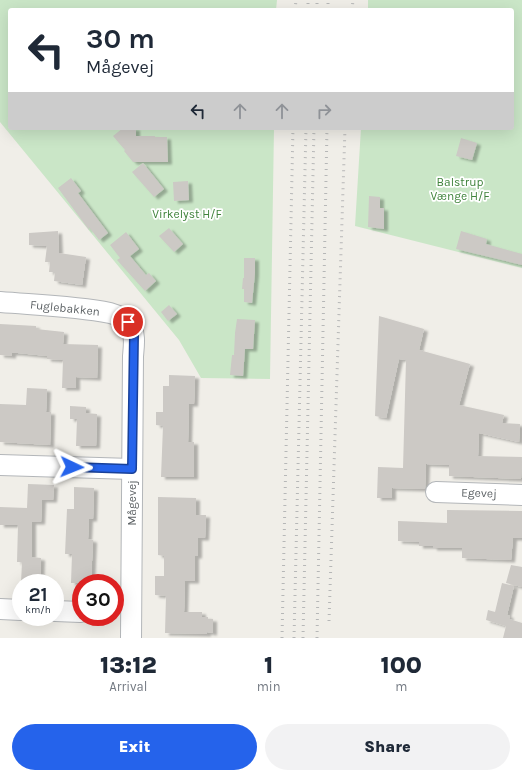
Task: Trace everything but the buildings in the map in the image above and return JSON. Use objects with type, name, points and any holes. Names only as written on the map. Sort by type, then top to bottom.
[{"type":"street","name":"Fuglebakken","points":[[0,302],[63,307],[112,314],[128,322]]},
{"type":"street","name":"Mågevej","points":[[124,598],[132,469],[134,334],[128,322]]},
{"type":"street","points":[[0,465],[132,469]]},
{"type":"street","name":"Egevej","points":[[436,492],[522,495]]},
{"type":"street","points":[[0,609],[12,610]]},
{"type":"street","name":"Mågevej","points":[[124,617],[130,638]]},
{"type":"green space","name":"Virkelyst H/F","points":[[0,0],[277,0],[276,8],[8,8],[8,130],[274,130],[270,379],[201,378],[179,340],[0,122]]},
{"type":"green space","name":"Balstrup Vænge H/F","points":[[368,0],[522,0],[522,268],[355,226],[361,130],[514,130],[514,8],[368,8]]},
{"type":"railway","points":[[295,8],[296,0]]},
{"type":"railway","points":[[308,0],[308,8]]},
{"type":"railway","points":[[317,0],[317,8]]},
{"type":"railway","points":[[328,0],[328,8]]},
{"type":"railway","points":[[352,8],[353,0]]},
{"type":"railway","points":[[282,638],[293,130]]},
{"type":"railway","points":[[294,638],[306,130]]},
{"type":"railway","points":[[303,638],[314,130]]},
{"type":"railway","points":[[317,638],[327,130]]},
{"type":"railway","points":[[329,621],[345,130]]},
{"type":"route","points":[[72,467],[132,469],[134,334],[128,322]]}]
